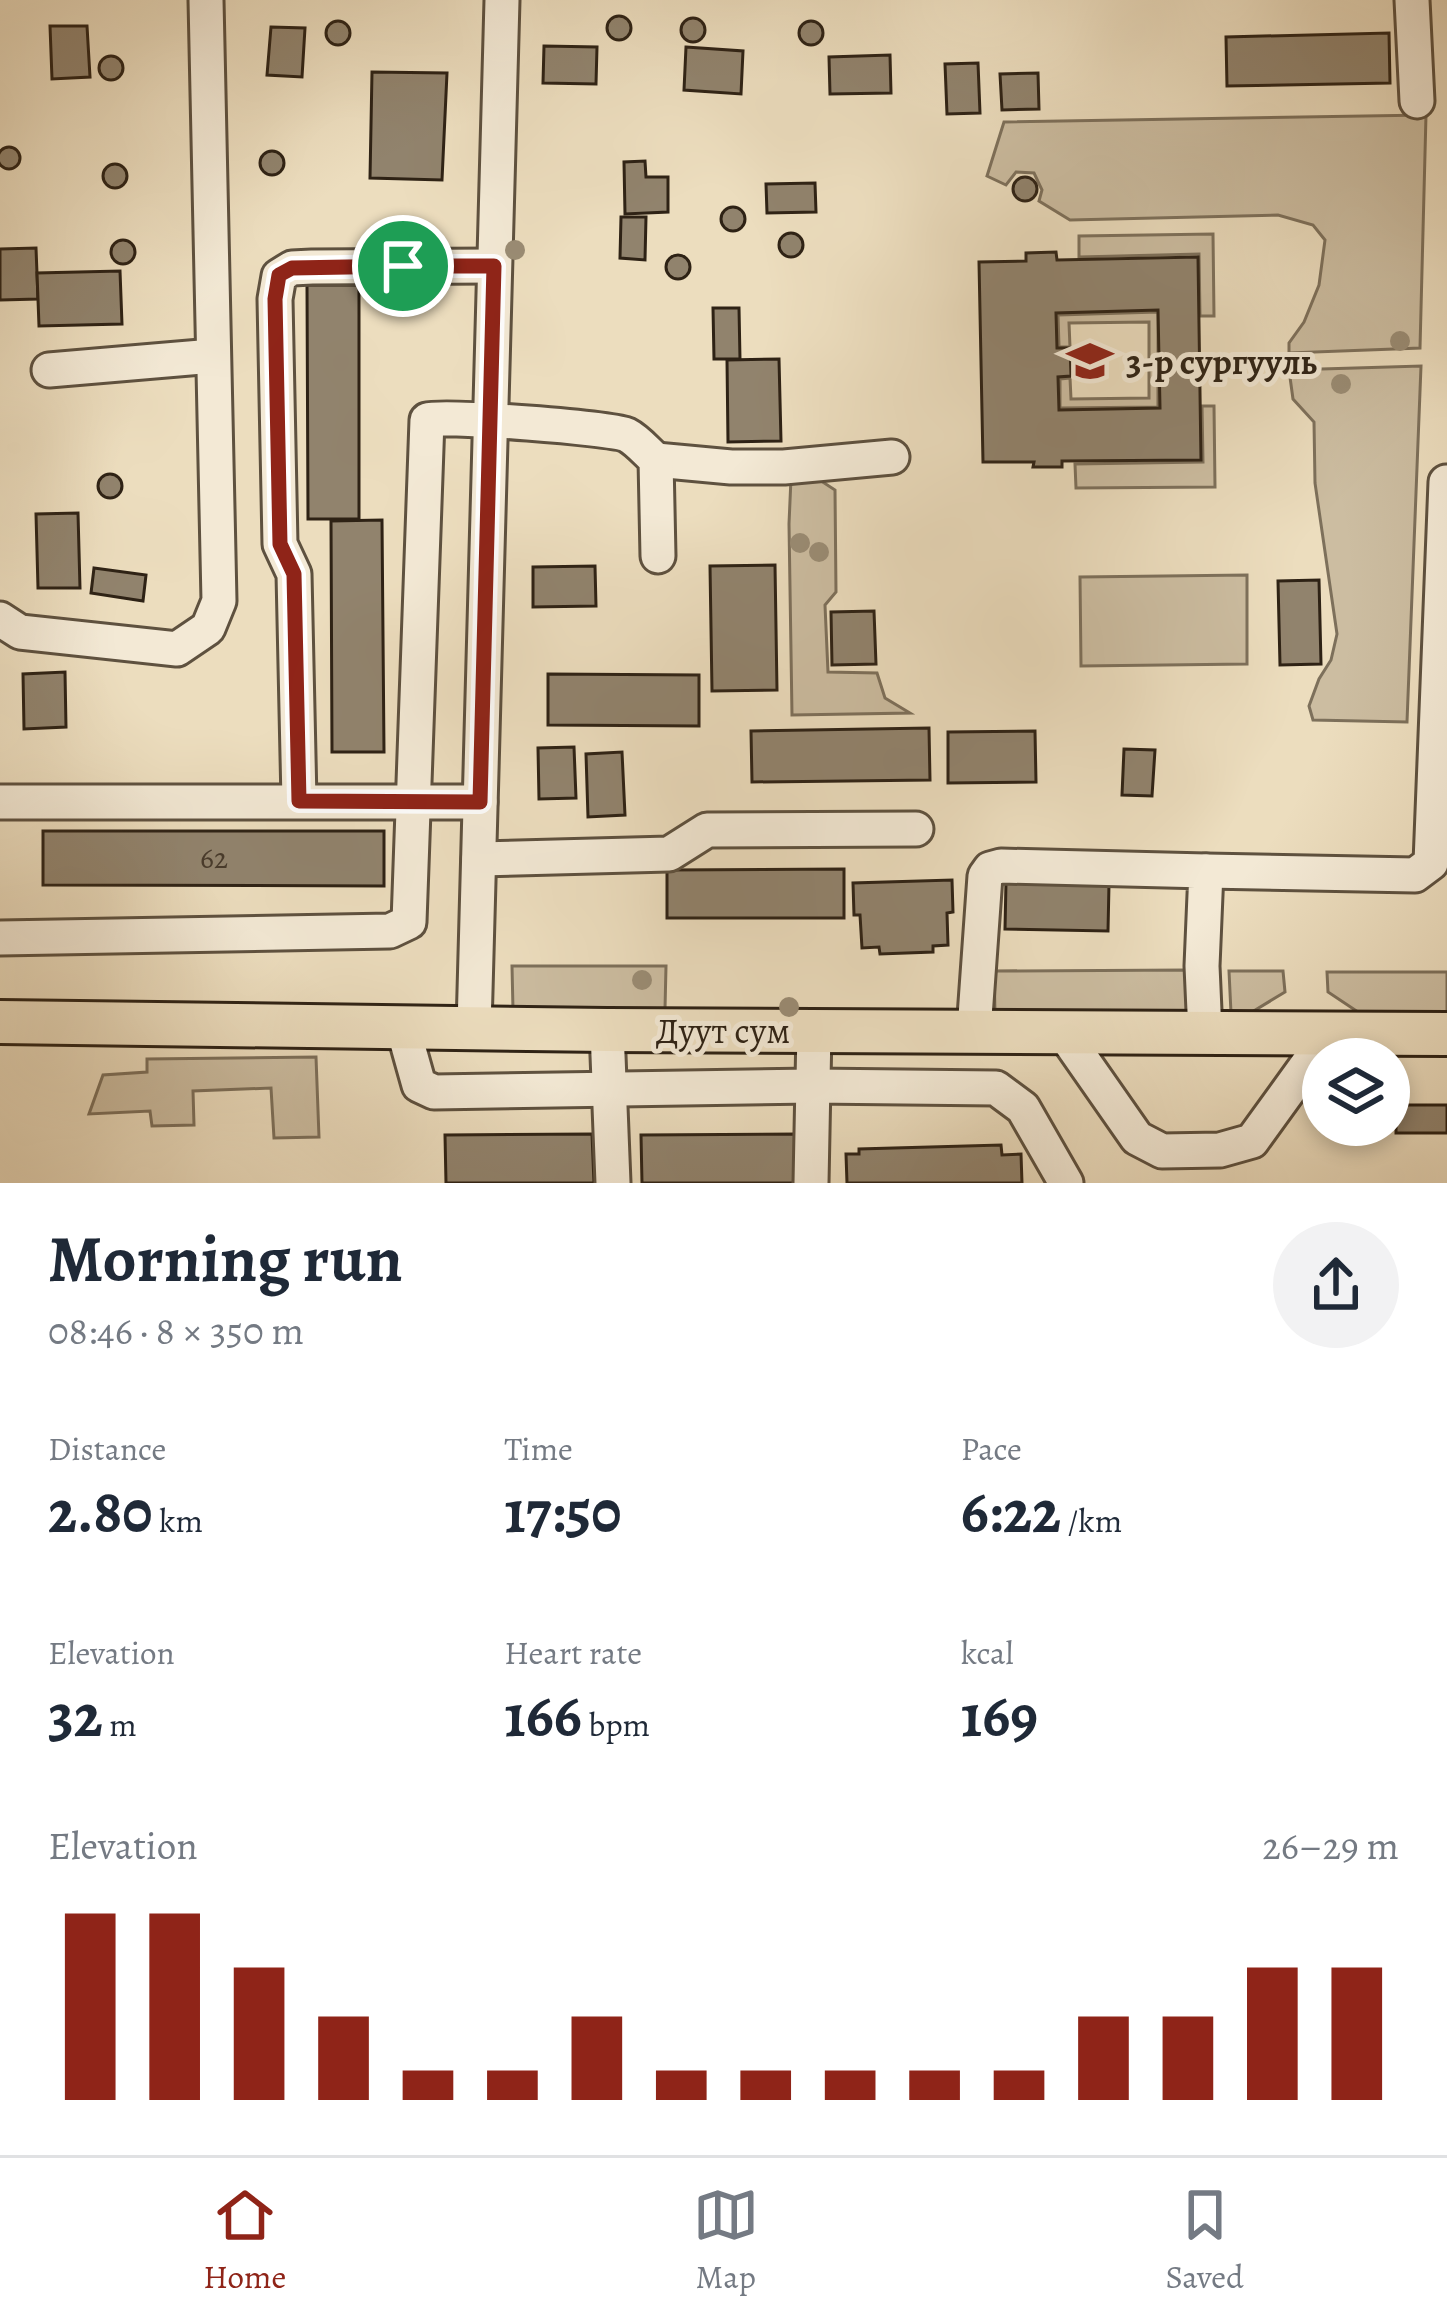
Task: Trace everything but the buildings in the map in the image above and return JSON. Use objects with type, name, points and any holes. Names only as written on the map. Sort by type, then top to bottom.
[{"type":"main road","name":"Дуут сум","points":[[0,1022],[1447,1034]]},
{"type":"street","points":[[0,619],[20,632],[177,649],[208,628],[219,601],[206,0]]},
{"type":"street","points":[[474,1028],[502,0]]},
{"type":"street","points":[[1412,0],[1417,101]]},
{"type":"street","points":[[299,801],[294,574],[280,544],[275,299],[279,275],[292,268],[312,267],[494,266]]},
{"type":"street","points":[[50,370],[213,356]]},
{"type":"street","points":[[0,938],[390,932],[409,922],[427,420],[490,420],[626,434],[656,460],[731,467],[892,457]]},
{"type":"street","points":[[656,460],[658,556]]},
{"type":"street","points":[[974,1031],[985,876],[990,868],[1415,874],[1431,863],[1446,482]]},
{"type":"street","points":[[0,802],[480,802]]},
{"type":"street","points":[[479,859],[669,854],[707,830],[916,829]]},
{"type":"street","points":[[1205,871],[1205,1033]]},
{"type":"street","points":[[404,1028],[419,1085],[434,1092],[996,1088],[1023,1108],[1066,1183]]},
{"type":"street","points":[[607,1030],[613,1183]]},
{"type":"street","points":[[811,1183],[814,1030]]},
{"type":"street","points":[[1063,1032],[1137,1138],[1162,1151],[1220,1150],[1252,1141],[1330,1033]]},
{"type":"shaded area","points":[[1426,115],[1420,348],[1289,353],[1289,343],[1304,322],[1319,285],[1325,240],[1313,225],[1278,215],[1070,220],[1039,201],[1042,190],[1034,173],[1016,172],[1006,185],[987,176],[1004,122]]},
{"type":"shaded area","points":[[1213,234],[1214,316],[1200,316],[1199,254],[1079,257],[1079,236]]},
{"type":"shaded area","points":[[1158,312],[1158,407],[1060,408],[1060,379],[1070,378],[1071,399],[1149,398],[1149,322],[1069,323],[1070,347],[1059,347],[1058,315]]},
{"type":"shaded area","points":[[1421,366],[1407,722],[1313,720],[1309,706],[1331,660],[1337,634],[1315,483],[1314,422],[1293,399],[1289,370]]},
{"type":"shaded area","points":[[1202,406],[1214,406],[1215,487],[1076,488],[1075,464],[1203,462]]},
{"type":"shaded area","points":[[812,475],[835,490],[836,592],[825,605],[828,672],[877,673],[885,698],[910,713],[792,715],[791,478]]},
{"type":"shaded area","points":[[1247,575],[1247,664],[1081,666],[1080,577]]},
{"type":"shaded area","points":[[512,966],[666,966],[665,1009],[513,1010]]},
{"type":"shaded area","points":[[1186,970],[1187,1011],[995,1012],[994,971]]},
{"type":"shaded area","points":[[1229,971],[1283,971],[1285,992],[1252,1012],[1231,1013]]},
{"type":"shaded area","points":[[1327,972],[1447,972],[1447,1012],[1361,1014],[1328,992]]},
{"type":"shaded area","points":[[316,1057],[319,1137],[274,1138],[271,1088],[193,1091],[194,1125],[152,1126],[150,1111],[89,1114],[103,1075],[147,1072],[147,1059]]},
{"type":"place","name":"3-р сургууль","points":[[1090,361]]},
{"type":"route","points":[[403,266],[494,266],[480,802],[299,801],[294,574],[280,544],[275,299],[279,275],[292,268],[403,266]]}]
